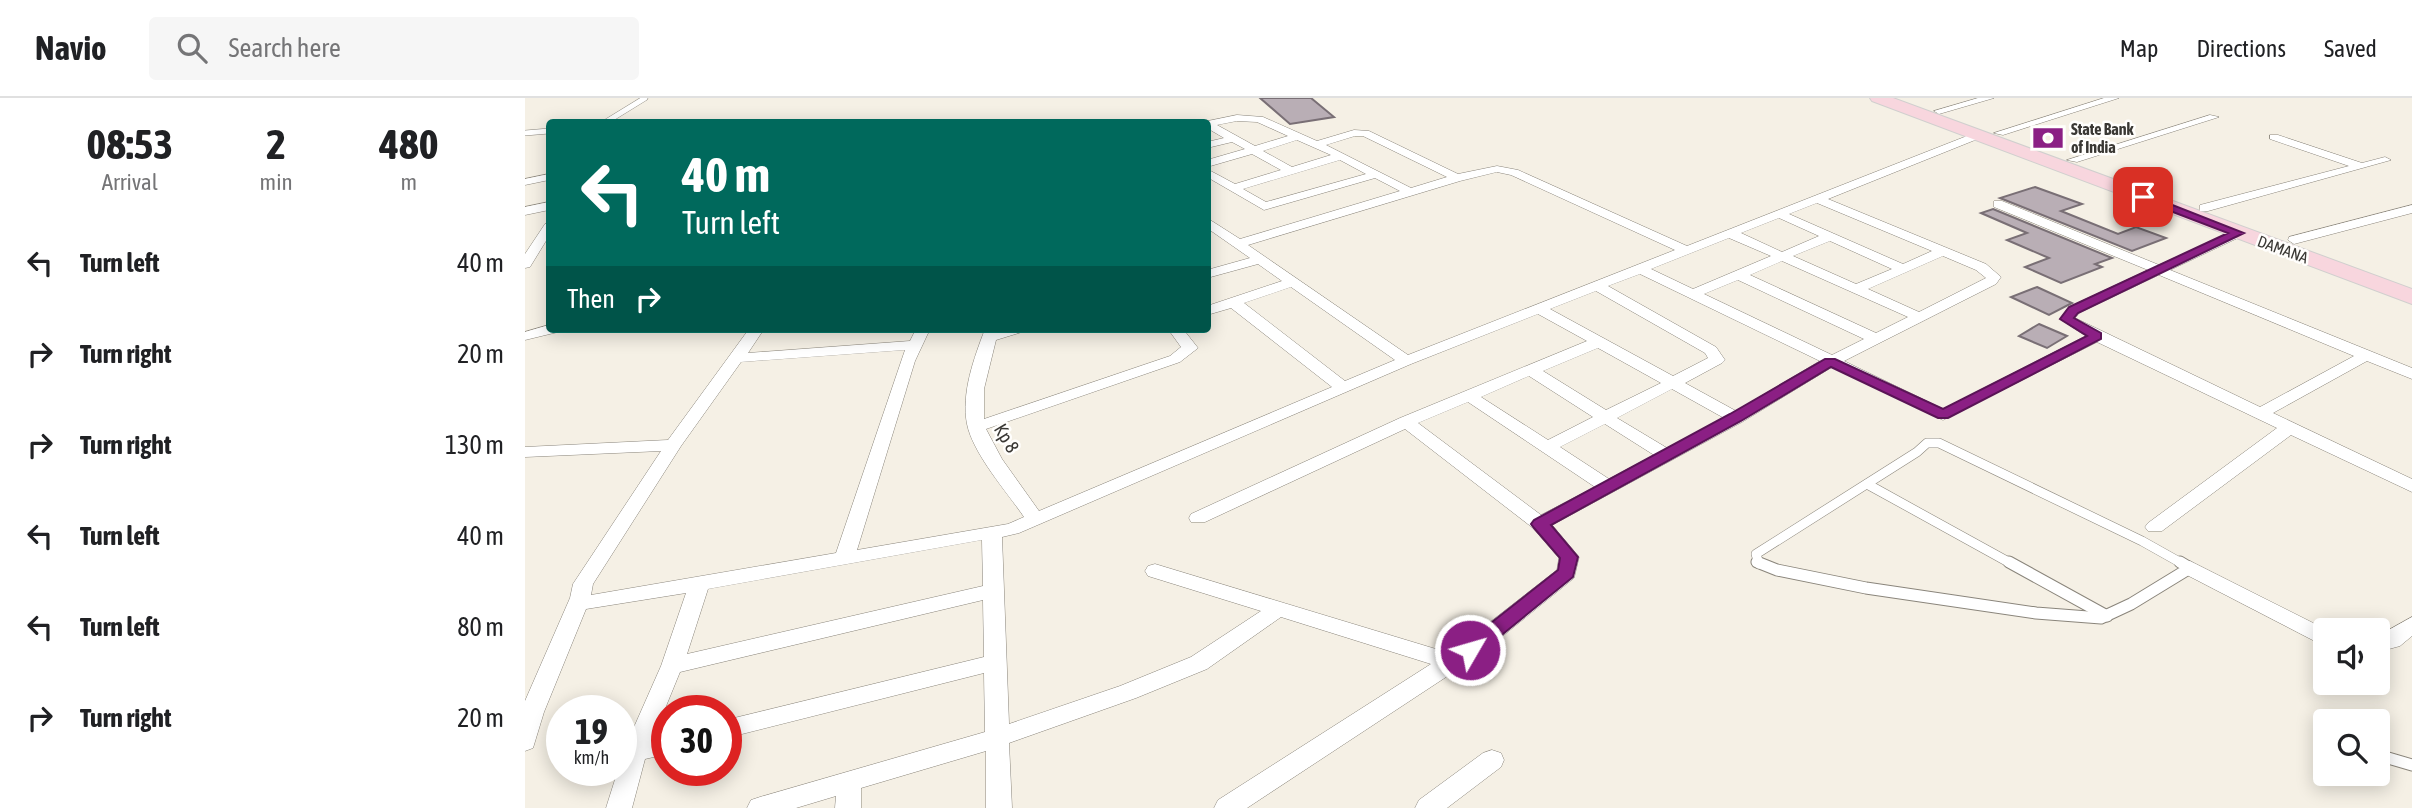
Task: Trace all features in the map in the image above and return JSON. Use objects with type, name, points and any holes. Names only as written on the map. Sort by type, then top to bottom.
[{"type":"main road","name":"DAMANA","points":[[1878,98],[2412,297]]},
{"type":"main road","points":[[1902,98],[2412,283]]},
{"type":"street","points":[[1939,111],[1989,98]]},
{"type":"street","points":[[1999,133],[2114,98]]},
{"type":"street","points":[[2073,160],[2214,117]]},
{"type":"street","points":[[1211,123],[1237,118],[1259,119],[1341,156],[1410,192]]},
{"type":"street","points":[[1211,126],[1291,171]]},
{"type":"street","points":[[1315,145],[1365,132],[1457,178]]},
{"type":"street","points":[[580,598],[590,603],[699,585],[992,533],[1035,519],[1406,361],[1976,135]]},
{"type":"street","points":[[2274,136],[2361,166]]},
{"type":"street","points":[[1211,163],[1296,137]]},
{"type":"street","points":[[1211,144],[1233,139]]},
{"type":"street","points":[[1233,188],[1341,156]]},
{"type":"street","points":[[2204,208],[2385,160]]},
{"type":"street","points":[[1238,244],[1457,178],[1488,170],[1506,170],[1686,250]]},
{"type":"street","points":[[1211,174],[1259,205],[1273,205],[1377,174]]},
{"type":"street","points":[[525,182],[546,178]]},
{"type":"street","points":[[1540,524],[1736,418],[1830,362],[1991,281],[1994,276],[1981,267],[1818,199]]},
{"type":"street","points":[[1998,204],[2412,374]]},
{"type":"street","points":[[525,211],[546,207]]},
{"type":"street","points":[[2294,240],[2412,209]]},
{"type":"street","points":[[1779,214],[1903,269]]},
{"type":"street","points":[[1211,225],[1406,361]]},
{"type":"street","points":[[525,237],[546,231]]},
{"type":"street","points":[[525,264],[546,233]]},
{"type":"street","points":[[1729,233],[1919,317]]},
{"type":"street","points":[[2238,233],[2074,310],[2067,319],[2097,336],[2412,486]]},
{"type":"street","points":[[1693,294],[1831,236]]},
{"type":"street","points":[[1855,290],[1941,252]]},
{"type":"street","points":[[1211,273],[1260,259]]},
{"type":"street","points":[[1639,268],[1943,415],[2097,336]]},
{"type":"street","points":[[1739,275],[1876,338]]},
{"type":"street","points":[[1211,310],[1293,282]]},
{"type":"street","points":[[1547,447],[1712,365],[1717,360],[1711,350],[1597,286]]},
{"type":"street","points":[[1233,302],[1343,387]]},
{"type":"street","points":[[1538,308],[1736,418]]},
{"type":"street","points":[[525,336],[546,331]]},
{"type":"street","points":[[525,741],[532,712],[580,598],[583,584],[673,445],[754,333]]},
{"type":"street","points":[[845,557],[907,360],[921,333]]},
{"type":"street","name":"Kp 8","points":[[990,333],[980,367],[976,400],[977,427],[1035,519]]},
{"type":"street","points":[[977,427],[1175,359],[1190,348],[1178,333]]},
{"type":"street","points":[[1198,518],[1406,422],[1599,342]]},
{"type":"street","points":[[737,358],[915,345]]},
{"type":"street","points":[[2260,413],[2367,355]]},
{"type":"street","points":[[1530,370],[1667,456]]},
{"type":"street","points":[[1468,396],[1608,487]]},
{"type":"street","points":[[1227,808],[1451,662],[1567,573],[1569,557],[1540,524],[1406,422]]},
{"type":"street","points":[[2155,527],[2290,426]]},
{"type":"street","points":[[525,452],[673,445]]},
{"type":"street","points":[[992,533],[1000,737],[999,808]]},
{"type":"street","points":[[2190,568],[2313,632]]},
{"type":"street","points":[[1155,571],[1451,662]]},
{"type":"street","points":[[637,747],[672,666],[699,585]]},
{"type":"street","points":[[672,666],[995,590]]},
{"type":"street","points":[[760,808],[1000,737],[1128,692],[1199,663],[1280,608]]},
{"type":"street","points":[[2390,641],[2412,625]]},
{"type":"street","points":[[742,725],[997,662]]},
{"type":"street","points":[[1428,808],[1492,760]]},
{"type":"street","points":[[848,808],[849,782]]},
{"type":"street","points":[[619,808],[625,786]]},
{"type":"lane","points":[[611,119],[645,98]]},
{"type":"lane","points":[[525,133],[546,131]]},
{"type":"lane","points":[[1927,443],[1939,443],[2142,541],[2190,568],[2107,616],[2075,617],[1974,605],[1794,575],[1760,565],[1755,559],[1756,554],[1927,443]]},
{"type":"lane","points":[[1867,484],[2107,616]]},
{"type":"lane","points":[[2390,759],[2412,765]]},
{"type":"building","points":[[1260,98],[1311,98],[1334,117],[1290,124]]},
{"type":"building","points":[[2035,187],[2082,204],[2061,211],[2118,234],[2136,227],[2166,238],[2132,251],[2000,198]]},
{"type":"building","points":[[1993,209],[2112,258],[2095,264],[2102,267],[2061,283],[2025,267],[2049,258],[2007,240],[2027,233],[1981,213]]},
{"type":"building","points":[[2037,287],[2072,303],[2049,315],[2011,297]]},
{"type":"building","points":[[2039,324],[2067,336],[2047,348],[2019,336]]},
{"type":"place","name":"State Bank of India","points":[[2048,138]]},
{"type":"route","points":[[1470,650],[1567,573],[1569,557],[1540,524],[1736,418],[1830,362],[1943,415],[2097,336],[2067,319],[2074,310],[2238,233],[2143,197]]}]
